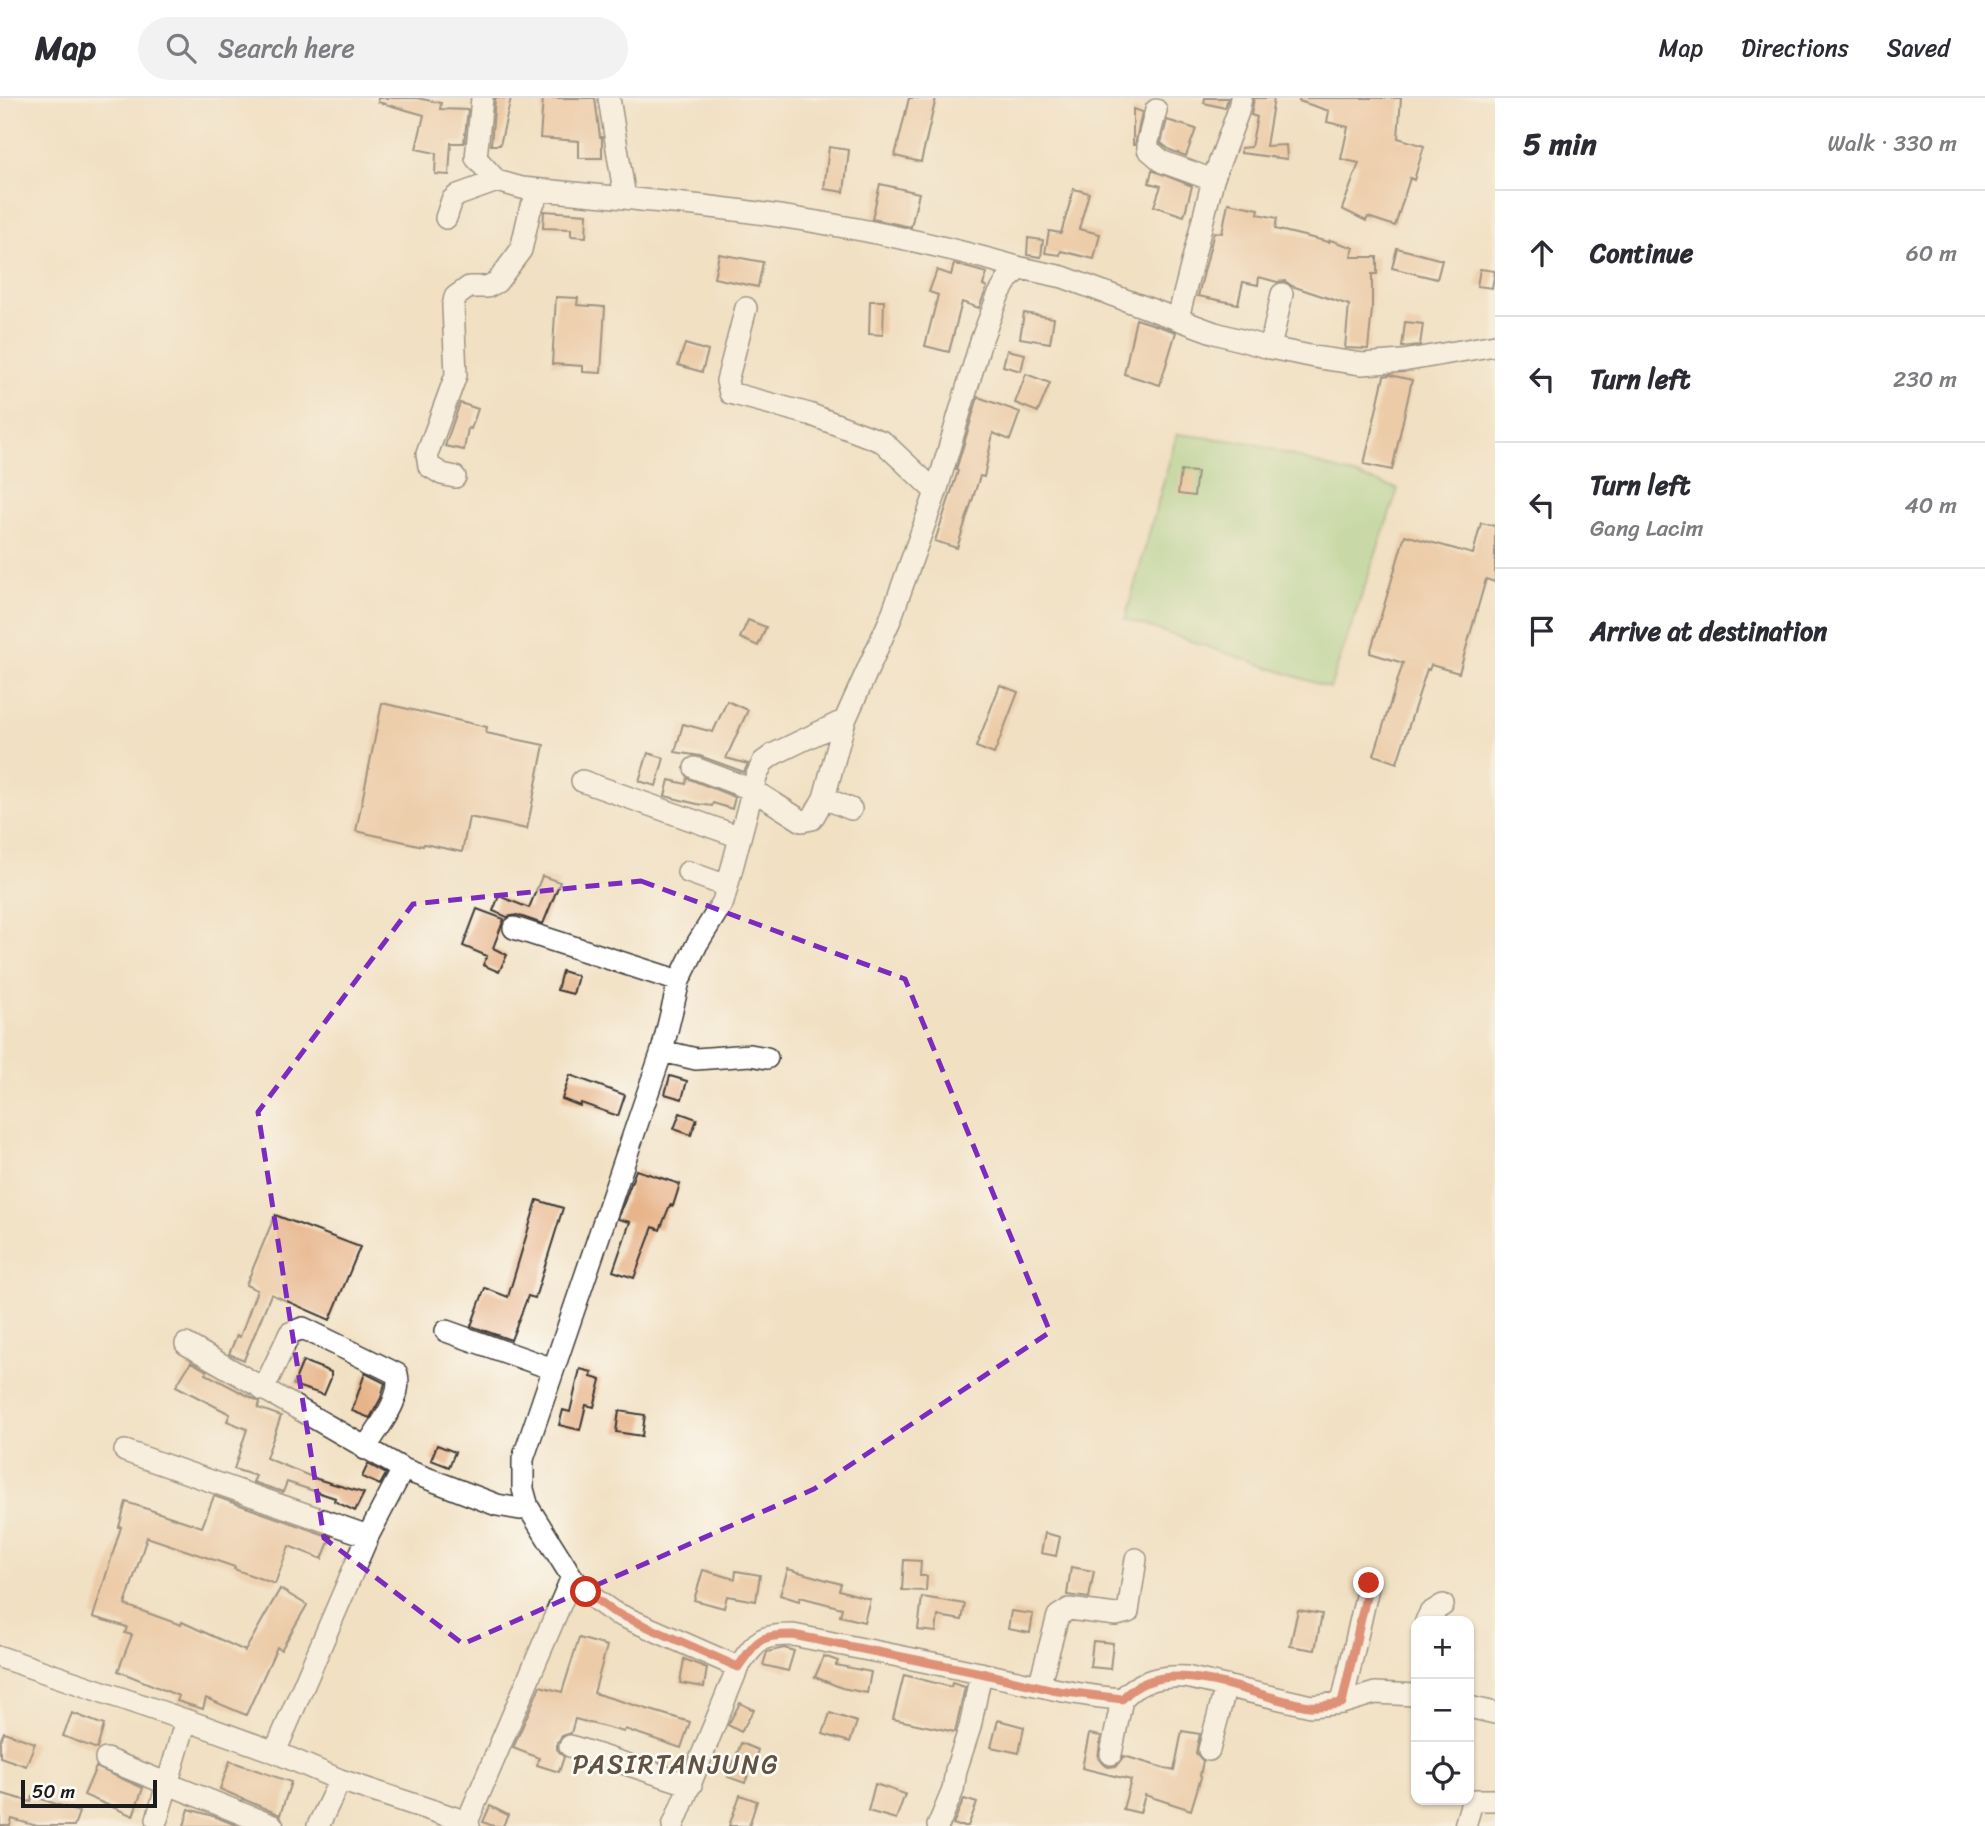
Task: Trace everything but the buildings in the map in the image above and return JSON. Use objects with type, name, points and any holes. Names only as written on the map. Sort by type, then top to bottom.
[{"type":"street","points":[[482,98],[476,158],[496,181],[522,188],[711,207],[857,229],[945,246],[1063,277],[1215,333],[1270,348],[1362,364],[1403,361],[1495,345]]},
{"type":"street","points":[[609,98],[625,198]]},
{"type":"street","points":[[1178,318],[1213,180],[1241,98]]},
{"type":"street","points":[[1156,110],[1147,141],[1148,149],[1163,162],[1213,180]]},
{"type":"street","points":[[446,218],[452,200],[458,195],[496,181]]},
{"type":"street","points":[[455,477],[442,474],[429,466],[427,454],[456,375],[453,306],[455,297],[469,287],[487,287],[497,282],[521,250],[530,210],[541,190]]},
{"type":"street","points":[[695,768],[753,790],[802,821],[812,819],[824,798],[845,720],[890,620],[936,492],[998,296],[1008,279],[1021,268]]},
{"type":"street","points":[[1270,348],[1282,294]]},
{"type":"street","points":[[746,309],[727,381],[730,393],[809,414],[883,442],[936,492]]},
{"type":"street","points":[[738,1667],[597,1602],[572,1577],[528,1507],[523,1489],[523,1459],[662,1051],[679,981],[697,944],[723,902],[763,762],[774,754],[845,720]]},
{"type":"street","points":[[582,781],[740,837]]},
{"type":"street","points":[[824,798],[851,810]]},
{"type":"street","points":[[688,872],[727,886]]},
{"type":"street","points":[[514,928],[679,981]]},
{"type":"street","points":[[662,1051],[696,1059],[750,1055],[767,1058]]},
{"type":"street","points":[[262,1390],[290,1333],[303,1328],[397,1374],[397,1395],[365,1449]]},
{"type":"street","points":[[446,1331],[553,1369]]},
{"type":"street","points":[[186,1344],[402,1469],[496,1505],[520,1509],[528,1507]]},
{"type":"street","points":[[125,1451],[368,1536]]},
{"type":"street","points":[[275,1752],[368,1536],[402,1469]]},
{"type":"street","points":[[1039,1686],[1058,1616],[1069,1609],[1116,1615],[1128,1612],[1136,1559]]},
{"type":"street","points":[[0,1657],[275,1752],[340,1780],[460,1823],[572,1577]]},
{"type":"street","points":[[1342,1703],[1369,1583]]},
{"type":"street","points":[[1428,1616],[1443,1605]]},
{"type":"street","points":[[673,1826],[738,1667],[757,1641],[767,1637],[793,1635],[1074,1694],[1122,1699]]},
{"type":"street","points":[[938,1826],[953,1790],[981,1673]]},
{"type":"street","points":[[1111,1754],[1122,1699],[1138,1685],[1161,1678],[1186,1677],[1311,1706],[1342,1703],[1374,1693],[1411,1695]]},
{"type":"street","points":[[1209,1750],[1226,1686]]},
{"type":"street","points":[[1474,1707],[1495,1713]]},
{"type":"street","points":[[157,1819],[186,1720]]},
{"type":"street","points":[[570,1746],[691,1785]]},
{"type":"street","points":[[106,1759],[273,1826]]},
{"type":"street","points":[[318,1826],[340,1780]]},
{"type":"street","points":[[1465,1826],[1472,1802],[1495,1800]]},
{"type":"highlighted area","points":[[641,881],[905,979],[1050,1332],[814,1489],[463,1644],[324,1538],[258,1112],[413,904]]},
{"type":"green space","points":[[1177,434],[1253,443],[1398,489],[1330,688],[1125,619]]},
{"type":"district","name":"PASIRTANJUNG","points":[[676,1764]]},
{"type":"route","points":[[586,1592],[614,1612],[738,1667],[757,1641],[767,1637],[793,1635],[1074,1694],[1122,1699],[1130,1690],[1146,1681],[1175,1676],[1293,1703],[1324,1706],[1342,1703],[1369,1583]]}]
